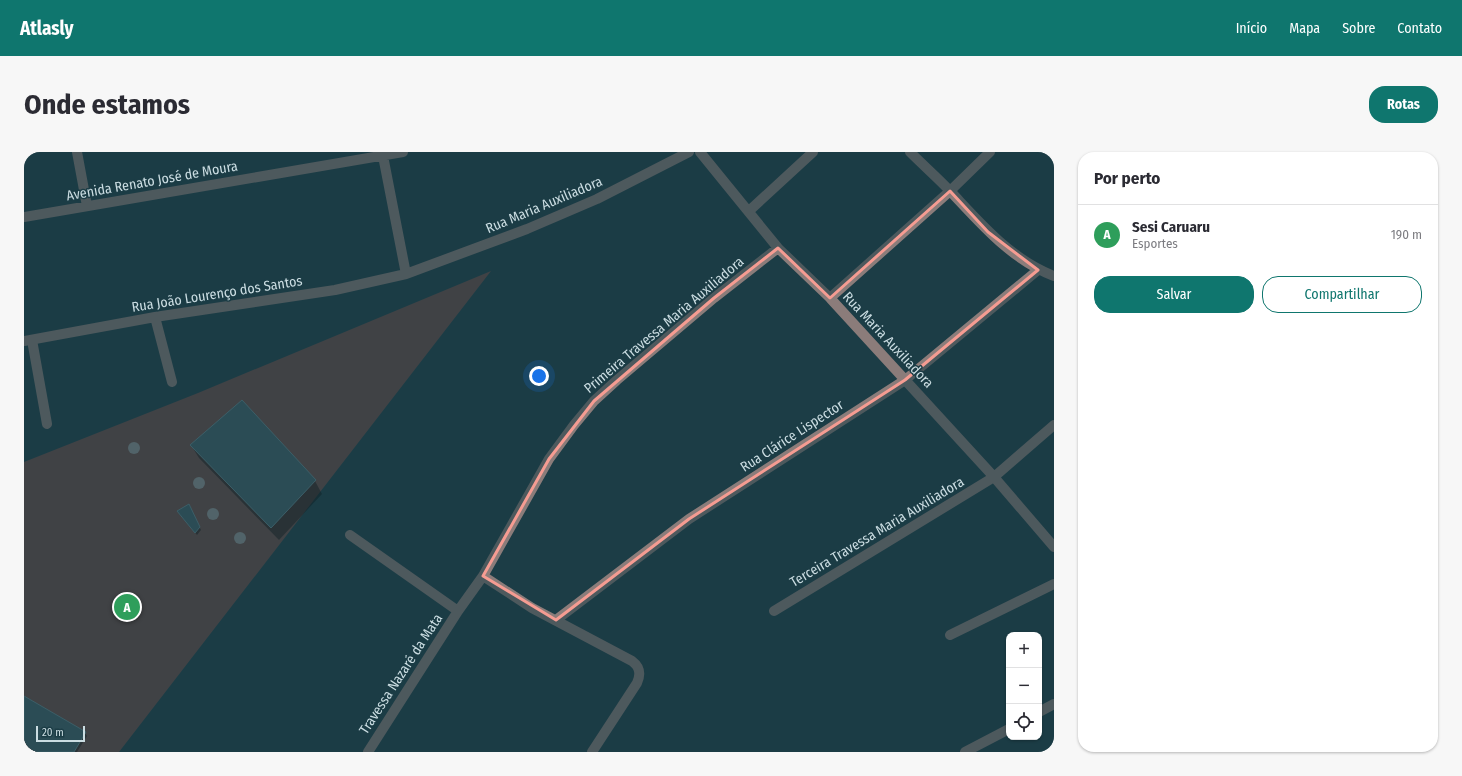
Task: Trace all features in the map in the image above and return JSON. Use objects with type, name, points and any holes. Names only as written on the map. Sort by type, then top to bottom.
[{"type":"street","points":[[77,152],[86,206]]},
{"type":"street","name":"Avenida Renato José de Moura","points":[[24,217],[403,152]]},
{"type":"street","name":"Rua Maria Auxiliadora","points":[[406,274],[527,230],[590,202],[689,152]]},
{"type":"street","name":"Rua Maria Auxiliadora","points":[[700,152],[778,248],[830,298],[994,477],[1054,547]]},
{"type":"street","points":[[748,211],[812,152]]},
{"type":"street","points":[[910,152],[950,191],[988,232],[1013,253],[1038,270],[1054,276]]},
{"type":"street","points":[[830,298],[950,191],[990,152]]},
{"type":"street","points":[[383,156],[406,274]]},
{"type":"street","name":"Primeira Travessa Maria Auxiliadora","points":[[458,611],[483,576],[549,459],[594,401],[714,298],[778,248]]},
{"type":"street","name":"Rua Clárice Lispector","points":[[556,620],[689,519],[905,380],[1038,270]]},
{"type":"street","name":"Rua João Lourenço dos Santos","points":[[47,424],[28,340],[155,317],[335,290],[406,274]]},
{"type":"street","points":[[155,317],[172,382]]},
{"type":"street","name":"Terceira Travessa Maria Auxiliadora","points":[[774,612],[994,477],[1054,425]]},
{"type":"street","points":[[350,535],[458,611]]},
{"type":"street","points":[[483,576],[532,608],[637,665],[640,673],[637,683],[592,752]]},
{"type":"street","points":[[950,635],[1054,584]]},
{"type":"street","name":"Travessa Nazaré da Mata","points":[[368,752],[458,611]]},
{"type":"street","points":[[1042,710],[1054,704]]},
{"type":"street","points":[[965,752],[1006,731]]},
{"type":"highlighted area","points":[[950,191],[988,232],[1038,270],[905,380],[689,519],[556,620],[483,576],[549,459],[594,401],[714,298],[778,248],[830,298]]},
{"type":"shaded area","points":[[491,271],[119,752],[24,752],[24,462],[198,393]]},
{"type":"building","points":[[242,400],[316,480],[271,528],[190,445]]},
{"type":"building","points":[[189,504],[200,527],[195,533],[177,511]]},
{"type":"building","points":[[24,696],[86,732],[74,752],[24,752]]},
{"type":"place","name":"Sesi Caruaru","points":[[127,607]]}]
